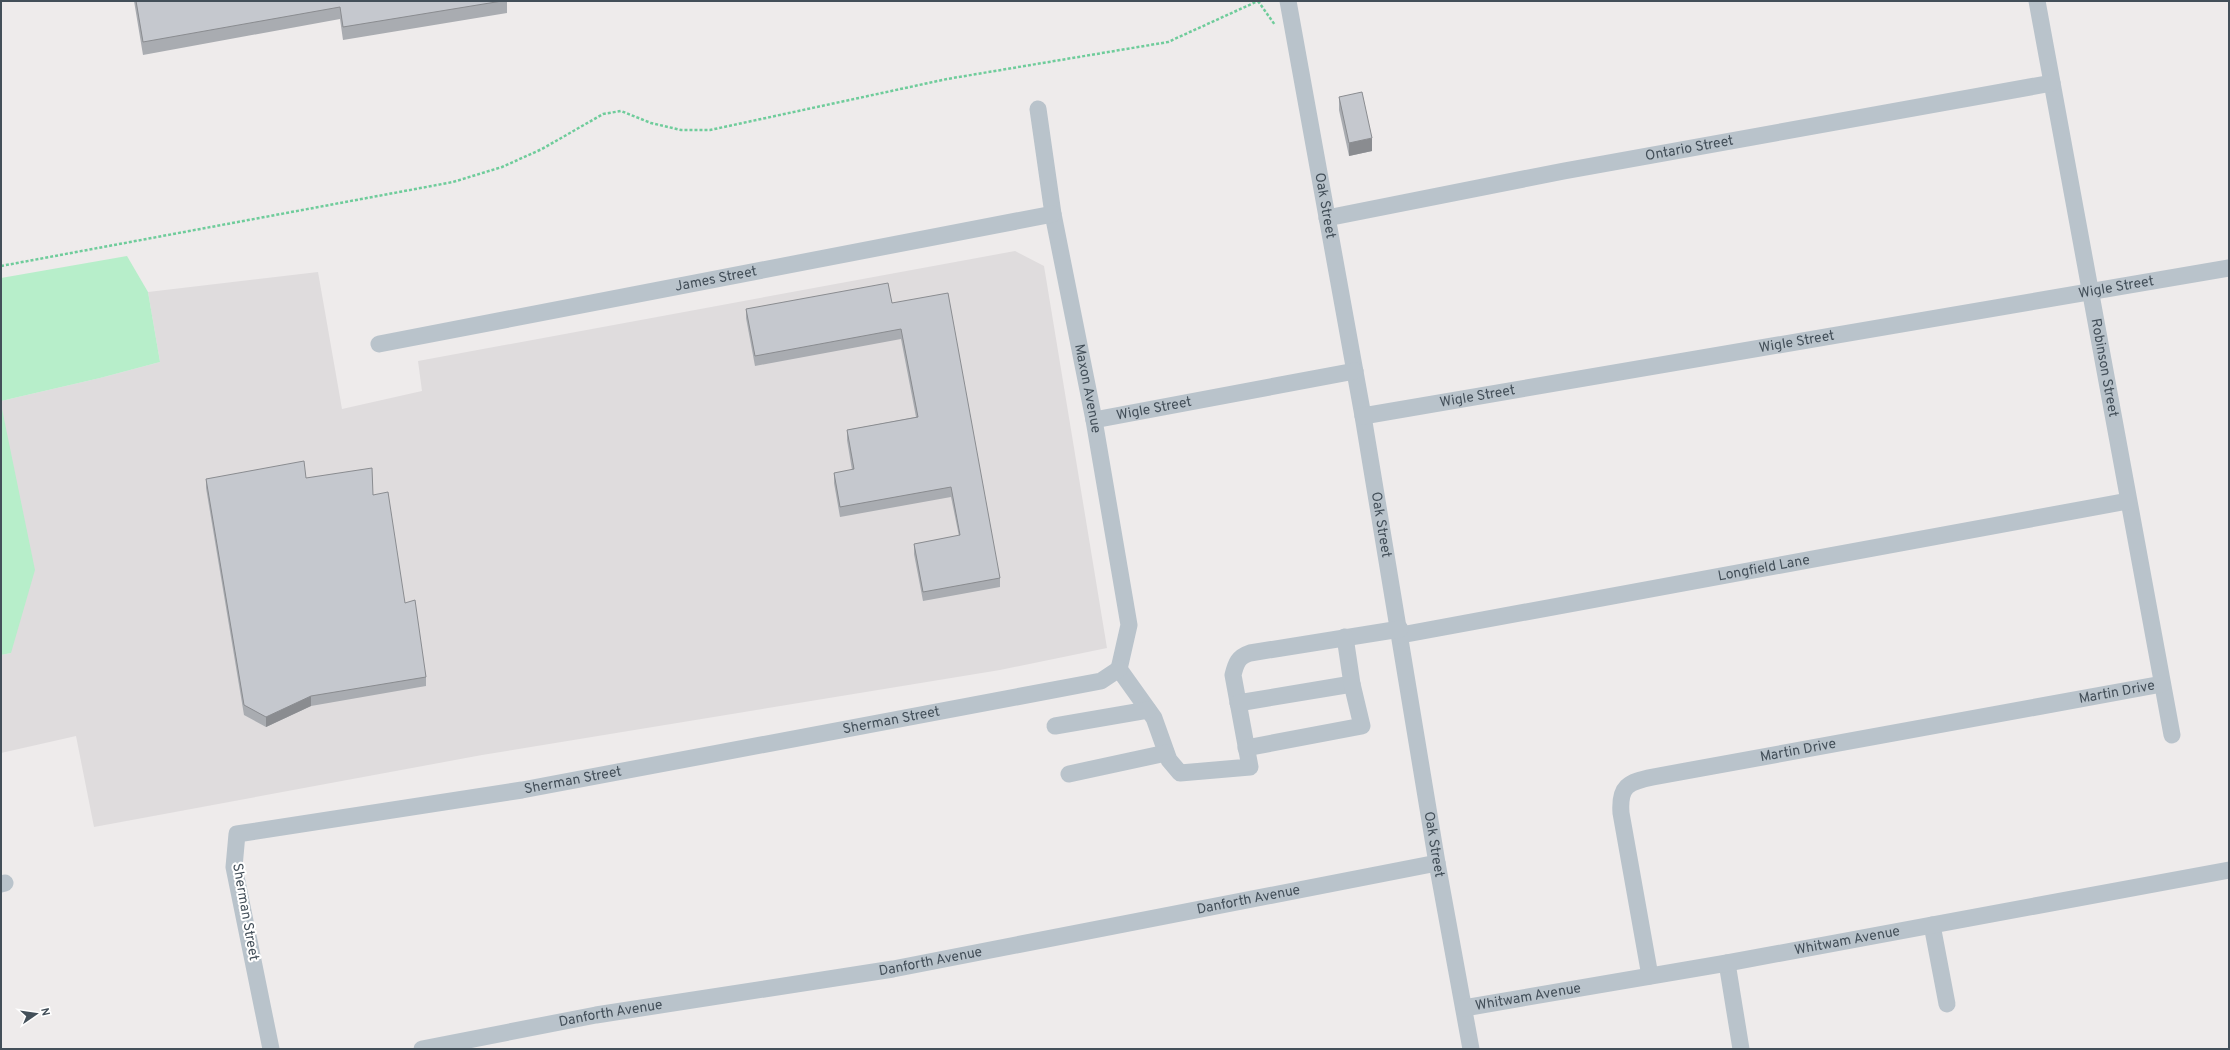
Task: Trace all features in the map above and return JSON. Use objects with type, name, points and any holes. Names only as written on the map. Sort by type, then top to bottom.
[{"type":"street","name":"Oak Street","points":[[1288,1],[1363,416],[1437,862],[1471,1049]]},
{"type":"street","name":"Robinson Street","points":[[2037,1],[2172,735]]},
{"type":"street","name":"Ontario Street","points":[[1327,218],[1564,171],[2052,83]]},
{"type":"street","name":"Maxon Avenue","points":[[1038,108],[1053,214],[1094,420],[1128,625],[1119,669]]},
{"type":"street","name":"James Street","points":[[379,344],[1053,214]]},
{"type":"street","name":"Wigle Street","points":[[1363,416],[2090,290],[2229,268]]},
{"type":"street","name":"Wigle Street","points":[[1094,420],[1355,371]]},
{"type":"street","name":"Longfield Lane","points":[[1238,704],[1233,675],[1236,663],[1240,656],[1250,652],[1345,637],[1400,632],[2128,501]]},
{"type":"street","points":[[1246,748],[1362,726],[1352,684],[1345,637]]},
{"type":"street","points":[[1119,669],[1154,718],[1168,760],[1180,773],[1190,774],[1250,767],[1238,704],[1352,684]]},
{"type":"street","name":"Sherman Street","points":[[271,1049],[234,867],[237,834],[522,790],[932,714],[1101,681],[1119,669]]},
{"type":"street","name":"Martin Drive","points":[[1650,976],[1621,813],[1620,800],[1623,790],[1632,782],[2162,684]]},
{"type":"street","points":[[1055,726],[1148,710]]},
{"type":"street","points":[[1070,774],[1166,753]]},
{"type":"street","name":"Danforth Avenue","points":[[422,1049],[596,1015],[893,969],[1437,862]]},
{"type":"street","name":"Whitwam Avenue","points":[[1464,1008],[1727,963],[2228,873]]},
{"type":"street","points":[[1932,925],[1947,1004]]},
{"type":"street","points":[[1727,963],[1741,1049]]},
{"type":"path","points":[[1,266],[453,182],[502,167],[536,152],[603,114],[621,111],[651,123],[681,130],[710,130],[947,79],[1168,42],[1258,1]]},
{"type":"shaded area","points":[[1015,251],[1044,266],[1107,648],[1000,670],[482,755],[94,827],[76,736],[1,753],[1,655],[11,653],[1,401],[100,378],[160,362],[148,292],[318,272],[342,409],[422,391],[418,361]]},
{"type":"green space","points":[[127,256],[148,292],[160,362],[100,378],[1,401],[1,278]]},
{"type":"green space","points":[[1,404],[35,570],[11,653],[1,655]]},
{"type":"building","points":[[136,1],[502,1],[343,27],[340,7],[143,42]]},
{"type":"building","points":[[1362,92],[1372,138],[1349,143],[1339,97]]},
{"type":"building","points":[[888,283],[892,303],[948,293],[1000,578],[923,592],[914,544],[960,535],[951,487],[840,507],[834,473],[854,469],[847,430],[918,417],[901,329],[755,356],[746,309]]},
{"type":"building","points":[[304,461],[306,478],[372,468],[373,495],[388,492],[405,603],[415,600],[426,677],[311,696],[266,717],[244,705],[206,479]]}]
